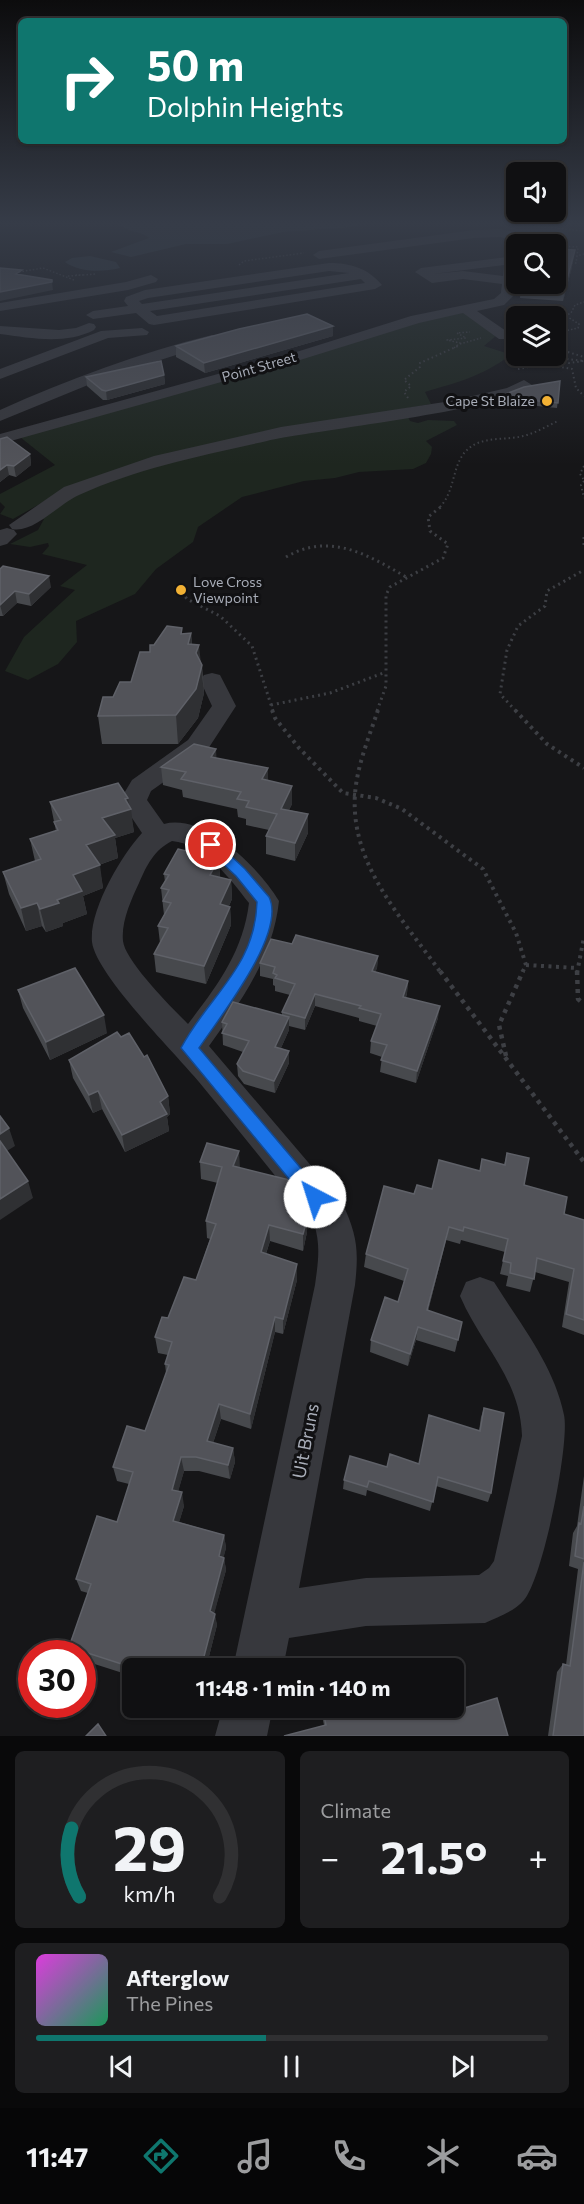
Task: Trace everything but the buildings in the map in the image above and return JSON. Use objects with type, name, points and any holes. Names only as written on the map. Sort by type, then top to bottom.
[{"type":"street","points":[[44,314],[51,303]]},
{"type":"street","points":[[0,330],[39,335],[82,332],[90,327],[93,310],[140,308],[174,303]]},
{"type":"street","points":[[142,332],[154,321],[272,303]]},
{"type":"street","name":"Point Street","points":[[0,439],[295,357],[416,319],[494,303]]},
{"type":"street","points":[[7,305],[18,307],[13,321],[39,323],[39,335]]},
{"type":"street","points":[[140,308],[154,321]]},
{"type":"street","points":[[466,309],[500,333]]},
{"type":"street","points":[[162,338],[204,329]]},
{"type":"street","points":[[0,374],[106,334],[142,332],[154,339],[50,377],[0,401]]},
{"type":"street","points":[[17,349],[39,335]]},
{"type":"street","points":[[0,416],[86,378],[151,356],[223,336]]},
{"type":"street","points":[[151,356],[163,361],[180,363]]},
{"type":"street","points":[[9,533],[71,491],[160,460],[248,439],[451,406],[513,391],[524,385]]},
{"type":"street","points":[[158,835],[133,800],[141,786],[197,747],[224,706],[212,680]]},
{"type":"street","points":[[180,832],[198,836],[241,872],[264,901],[263,922],[252,957],[189,1048],[144,1000],[109,951],[106,936],[128,871],[140,849],[158,835],[180,832]]},
{"type":"street","name":"Uit Bruns","points":[[189,1048],[329,1214],[336,1233],[339,1252],[335,1285],[260,1658]]},
{"type":"street","points":[[270,1617],[366,1602],[485,1599],[506,1585],[513,1575],[522,1548],[544,1436],[543,1414],[532,1380],[480,1296]]},
{"type":"street","points":[[241,1736],[245,1718]]},
{"type":"path","points":[[566,316],[571,313],[574,305],[581,303]]},
{"type":"path","points":[[566,317],[579,324],[578,328],[566,331]]},
{"type":"path","points":[[460,344],[447,340],[466,338],[456,334],[460,332],[500,333]]},
{"type":"path","points":[[406,412],[410,400],[404,392],[411,386],[404,379],[420,367],[420,363],[424,360],[460,344],[484,337],[477,333]]},
{"type":"path","points":[[566,353],[584,360]]},
{"type":"path","points":[[558,358],[584,360],[569,363],[558,358]]},
{"type":"path","points":[[558,421],[531,435],[492,439],[474,444],[457,463],[455,482],[446,502],[428,517],[430,531],[448,544],[443,558],[390,587],[386,595],[386,686],[365,747],[355,793],[355,821],[372,876],[471,1015],[584,1162]]},
{"type":"path","points":[[584,466],[580,474],[584,481],[581,485],[584,498]]},
{"type":"path","points":[[584,537],[584,547]]},
{"type":"path","points":[[286,557],[305,545],[332,544],[371,558],[406,578]]},
{"type":"path","points":[[584,570],[547,591],[544,606],[518,626],[507,650],[500,694],[547,744],[584,768]]},
{"type":"path","points":[[182,592],[187,599],[220,616],[252,646],[275,718],[298,748],[343,793],[376,798],[402,809],[483,869],[516,933],[526,965],[499,1025],[503,1051],[510,1065]]},
{"type":"path","points":[[271,705],[303,701],[337,692],[386,672]]},
{"type":"path","points":[[584,937],[577,968],[578,999],[584,1004]]},
{"type":"path","points":[[526,965],[577,968]]},
{"type":"shaded area","points":[[466,313],[497,335],[484,346],[506,353],[506,358],[483,372],[462,381],[425,392],[431,404],[275,431],[61,492],[13,519],[0,514],[5,507],[0,502],[0,494],[55,465],[20,437],[426,320]]},
{"type":"shaded area","points":[[407,415],[410,421],[418,423],[428,420],[454,421],[457,425],[426,441],[432,447],[431,454],[426,463],[413,469],[359,472],[335,478],[304,481],[242,497],[198,527],[193,542],[156,569],[135,594],[76,621],[77,642],[58,664],[28,680],[5,671],[24,637],[75,590],[60,586],[87,565],[42,554],[49,546],[48,543],[30,547],[10,544],[38,530],[44,519],[39,517],[53,506],[94,487],[140,471],[215,450]]},
{"type":"place","name":"Cape St Blaize","points":[[547,401]]},
{"type":"place","name":"Love Cross Viewpoint","points":[[181,590]]},
{"type":"route","points":[[211,845],[241,872],[264,901],[263,922],[252,957],[189,1048],[315,1197]]}]
